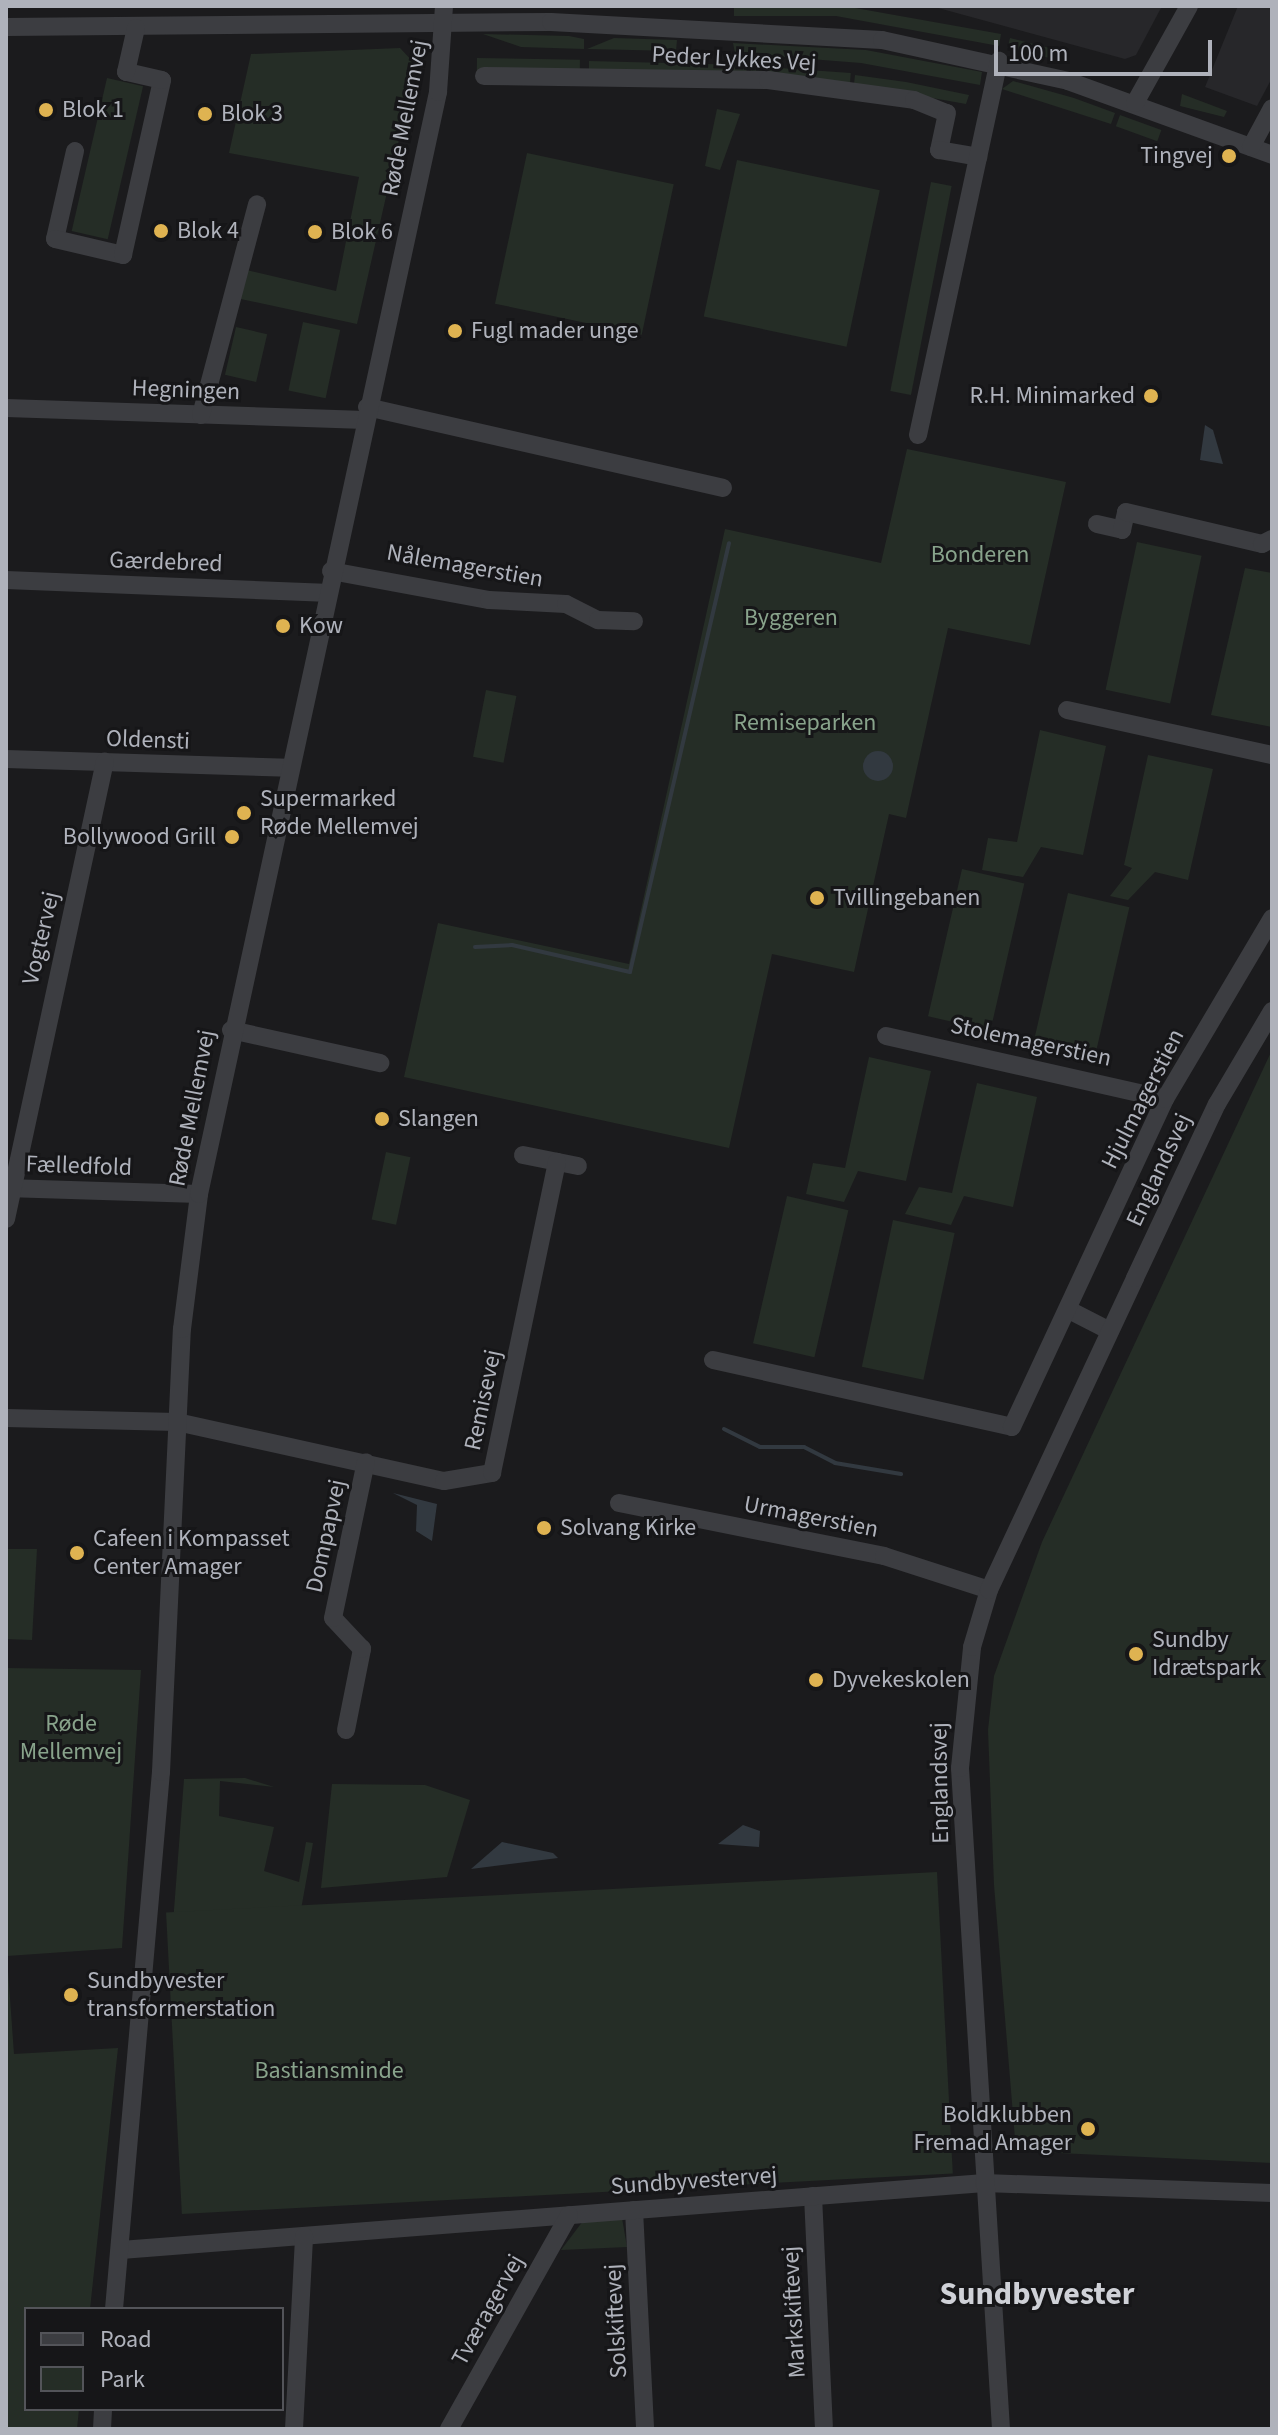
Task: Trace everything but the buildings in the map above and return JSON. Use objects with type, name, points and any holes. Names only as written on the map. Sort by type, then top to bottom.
[{"type":"street","points":[[687,26],[690,6]]},
{"type":"street","points":[[1135,103],[1189,6]]},
{"type":"street","name":"Peder Lykkes Vej","points":[[6,27],[136,28],[446,15],[687,26],[882,40],[999,61],[1135,103],[1272,155]]},
{"type":"street","name":"Røde Mellemvej","points":[[114,2307],[161,1772],[177,1422],[199,1194],[324,593],[366,413],[446,15]]},
{"type":"street","points":[[75,151],[55,239],[123,255],[162,80],[126,72],[136,28]]},
{"type":"street","points":[[918,435],[999,61]]},
{"type":"street","name":"Peder Lykkes Vej","points":[[484,76],[768,80],[914,100],[947,113],[939,150],[978,157]]},
{"type":"street","points":[[1251,147],[1272,108]]},
{"type":"street","points":[[201,415],[257,204]]},
{"type":"street","name":"Hegningen","points":[[6,408],[201,415],[366,413]]},
{"type":"street","points":[[366,413],[723,488]]},
{"type":"street","points":[[1097,524],[1122,530],[1126,512],[1262,544],[1272,539]]},
{"type":"street","name":"Nålemagerstien","points":[[331,571],[489,600],[566,604],[598,620],[634,621]]},
{"type":"street","name":"Gærdebred","points":[[6,580],[324,593]]},
{"type":"street","points":[[1067,710],[1272,755]]},
{"type":"street","name":"Oldensti","points":[[6,759],[288,768]]},
{"type":"street","name":"Vogtervej","points":[[6,1219],[8,1188],[105,762]]},
{"type":"street","name":"Hjulmagerstien","points":[[713,1360],[1012,1427],[1165,1099],[1272,918]]},
{"type":"street","name":"Englandsvej","points":[[1001,2429],[960,1768],[964,1690],[989,1590],[1217,1104],[1272,1011]]},
{"type":"street","points":[[231,1030],[380,1063]]},
{"type":"street","name":"Stolemagerstien","points":[[886,1036],[1165,1099]]},
{"type":"street","points":[[523,1155],[578,1166]]},
{"type":"street","name":"Remisevej","points":[[6,1418],[177,1422],[444,1481],[492,1473],[557,1162]]},
{"type":"street","name":"Fælledfold","points":[[8,1188],[199,1194]]},
{"type":"street","points":[[1069,1310],[1110,1331]]},
{"type":"street","name":"Dompapvej","points":[[346,1730],[362,1656],[333,1618],[366,1462]]},
{"type":"street","name":"Urmagerstien","points":[[619,1503],[884,1556],[989,1590]]},
{"type":"street","name":"Sundbyvestervej","points":[[121,2250],[984,2183],[1272,2193]]},
{"type":"street","name":"Markskiftevej","points":[[813,2196],[824,2426]]},
{"type":"street","name":"Solskiftevej","points":[[634,2210],[645,2429]]},
{"type":"street","name":"Tværagervej","points":[[449,2429],[569,2215]]},
{"type":"street","points":[[294,2429],[304,2236]]},
{"type":"shaded area","points":[[931,6],[1162,6],[1136,55],[1125,59]]},
{"type":"shaded area","points":[[1238,6],[1272,6],[1272,78],[1257,106],[1205,87]]},
{"type":"shaded area","points":[[1205,425],[1213,430],[1223,464],[1200,460]]},
{"type":"shaded area","points":[[878,751],[884,752],[892,760],[892,772],[884,780],[878,781],[872,780],[864,772],[863,766],[864,760],[872,752]]},
{"type":"shaded area","points":[[393,1493],[437,1504],[432,1541],[416,1531],[417,1505]]},
{"type":"shaded area","points":[[743,1825],[760,1831],[759,1847],[718,1844]]},
{"type":"shaded area","points":[[502,1842],[553,1853],[558,1858],[471,1869]]},
{"type":"green space","points":[[734,6],[844,6],[1001,34],[999,46],[836,16],[734,16]]},
{"type":"green space","points":[[483,34],[569,36],[584,39],[584,49],[521,47]]},
{"type":"green space","points":[[614,38],[677,40],[676,51],[587,49]]},
{"type":"green space","points":[[1010,38],[1053,49],[1050,58],[1008,48]]},
{"type":"green space","points":[[733,43],[866,50],[982,72],[980,85],[861,63],[735,53]]},
{"type":"green space","points":[[400,48],[416,65],[357,324],[236,298],[242,269],[336,291],[359,177],[229,153],[251,54]]},
{"type":"green space","points":[[477,58],[580,60],[580,77],[477,75]]},
{"type":"green space","points":[[589,61],[746,65],[747,76],[589,70]]},
{"type":"green space","points":[[751,66],[851,73],[850,83],[750,76]]},
{"type":"green space","points":[[855,75],[969,95],[966,104],[854,84]]},
{"type":"green space","points":[[107,78],[143,86],[108,239],[72,231]]},
{"type":"green space","points":[[1013,81],[1115,113],[1111,124],[1002,89]]},
{"type":"green space","points":[[1182,94],[1227,111],[1224,117],[1180,106]]},
{"type":"green space","points":[[717,109],[740,114],[720,170],[705,166]]},
{"type":"green space","points":[[1120,115],[1161,130],[1157,141],[1116,126]]},
{"type":"green space","points":[[527,153],[674,184],[642,335],[495,304]]},
{"type":"green space","points":[[737,160],[880,190],[847,347],[704,317]]},
{"type":"green space","points":[[931,182],[952,186],[911,395],[890,391]]},
{"type":"green space","points":[[303,322],[340,330],[326,398],[288,390]]},
{"type":"green space","points":[[236,327],[267,334],[256,382],[225,375]]},
{"type":"green space","name":"Remiseparken","points":[[907,449],[1066,482],[1030,645],[948,628],[906,818],[889,814],[854,972],[772,954],[729,1148],[404,1077],[438,923],[629,964],[725,529],[881,563]]},
{"type":"green space","points":[[1137,542],[1202,556],[1170,703],[1106,690]]},
{"type":"green space","points":[[1245,568],[1272,573],[1272,727],[1211,715]]},
{"type":"green space","points":[[486,690],[516,696],[503,763],[473,757]]},
{"type":"green space","points":[[1040,730],[1106,746],[1083,855],[1041,847],[1023,877],[982,870],[988,838],[1017,842]]},
{"type":"green space","points":[[1148,755],[1213,769],[1188,880],[1155,872],[1128,900],[1110,896],[1132,868],[1124,865]]},
{"type":"green space","points":[[962,869],[1024,883],[990,1031],[928,1016]]},
{"type":"green space","points":[[1068,893],[1129,907],[1095,1054],[1034,1040]]},
{"type":"green space","name":"Sundby Idrætspark","points":[[1272,1050],[1272,2163],[1016,2151],[994,1885],[988,1730],[994,1676],[1042,1542]]},
{"type":"green space","points":[[869,1057],[931,1071],[906,1181],[858,1171],[844,1202],[806,1194],[813,1163],[845,1168]]},
{"type":"green space","points":[[977,1083],[1037,1097],[1013,1207],[964,1196],[951,1225],[905,1214],[919,1187],[952,1193]]},
{"type":"green space","points":[[386,1152],[410,1157],[396,1225],[372,1219]]},
{"type":"green space","points":[[787,1196],[848,1210],[814,1357],[753,1343]]},
{"type":"green space","points":[[893,1220],[955,1233],[923,1380],[862,1367]]},
{"type":"green space","points":[[6,1549],[37,1549],[32,1640],[6,1639]]},
{"type":"green space","points":[[6,1668],[141,1670],[122,1948],[7,1956],[14,2054],[118,2048],[90,2307],[24,2307],[24,2411],[79,2411],[77,2429],[6,2429]]},
{"type":"green space","points":[[245,1778],[274,1787],[220,1781],[219,1816],[274,1827],[264,1871],[299,1882],[306,1842],[313,1843],[300,1915],[173,1923],[184,1779]]},
{"type":"green space","points":[[332,1784],[425,1785],[470,1800],[447,1877],[321,1888]]},
{"type":"green space","name":"Bastiansminde","points":[[937,1872],[953,2174],[182,2214],[166,1912]]},
{"type":"green space","points":[[622,2218],[627,2247],[561,2250],[583,2221]]},
{"type":"waterway","points":[[475,947],[512,945],[630,972],[729,543]]},
{"type":"waterway","points":[[724,1429],[760,1447],[804,1447],[835,1463],[901,1474]]},
{"type":"place","name":"Blok 1","points":[[46,110]]},
{"type":"place","name":"Blok 3","points":[[205,114]]},
{"type":"place","name":"Tingvej","points":[[1229,156]]},
{"type":"place","name":"Blok 4","points":[[161,231]]},
{"type":"place","name":"Blok 6","points":[[315,232]]},
{"type":"place","name":"Fugl mader unge","points":[[455,331]]},
{"type":"place","name":"R.H. Minimarked","points":[[1151,396]]},
{"type":"place","name":"Kow","points":[[283,626]]},
{"type":"place","name":"Supermarked Røde Mellemvej","points":[[244,813]]},
{"type":"place","name":"Bollywood Grill","points":[[232,837]]},
{"type":"place","name":"Tvillingebanen","points":[[817,898]]},
{"type":"place","name":"Slangen","points":[[382,1119]]},
{"type":"place","name":"Solvang Kirke","points":[[544,1528]]},
{"type":"place","name":"Cafeen i Kompasset Center Amager","points":[[77,1553]]},
{"type":"place","name":"Sundby Idrætspark","points":[[1136,1654]]},
{"type":"place","name":"Dyvekeskolen","points":[[816,1680]]},
{"type":"place","name":"Sundbyvester transformerstation","points":[[71,1995]]},
{"type":"place","name":"Boldklubben Fremad Amager","points":[[1088,2129]]},
{"type":"district","name":"Sundbyvester","points":[[1037,2294]]},
{"type":"park label","name":"Bonderen","points":[[980,555]]},
{"type":"park label","name":"Byggeren","points":[[791,618]]}]
